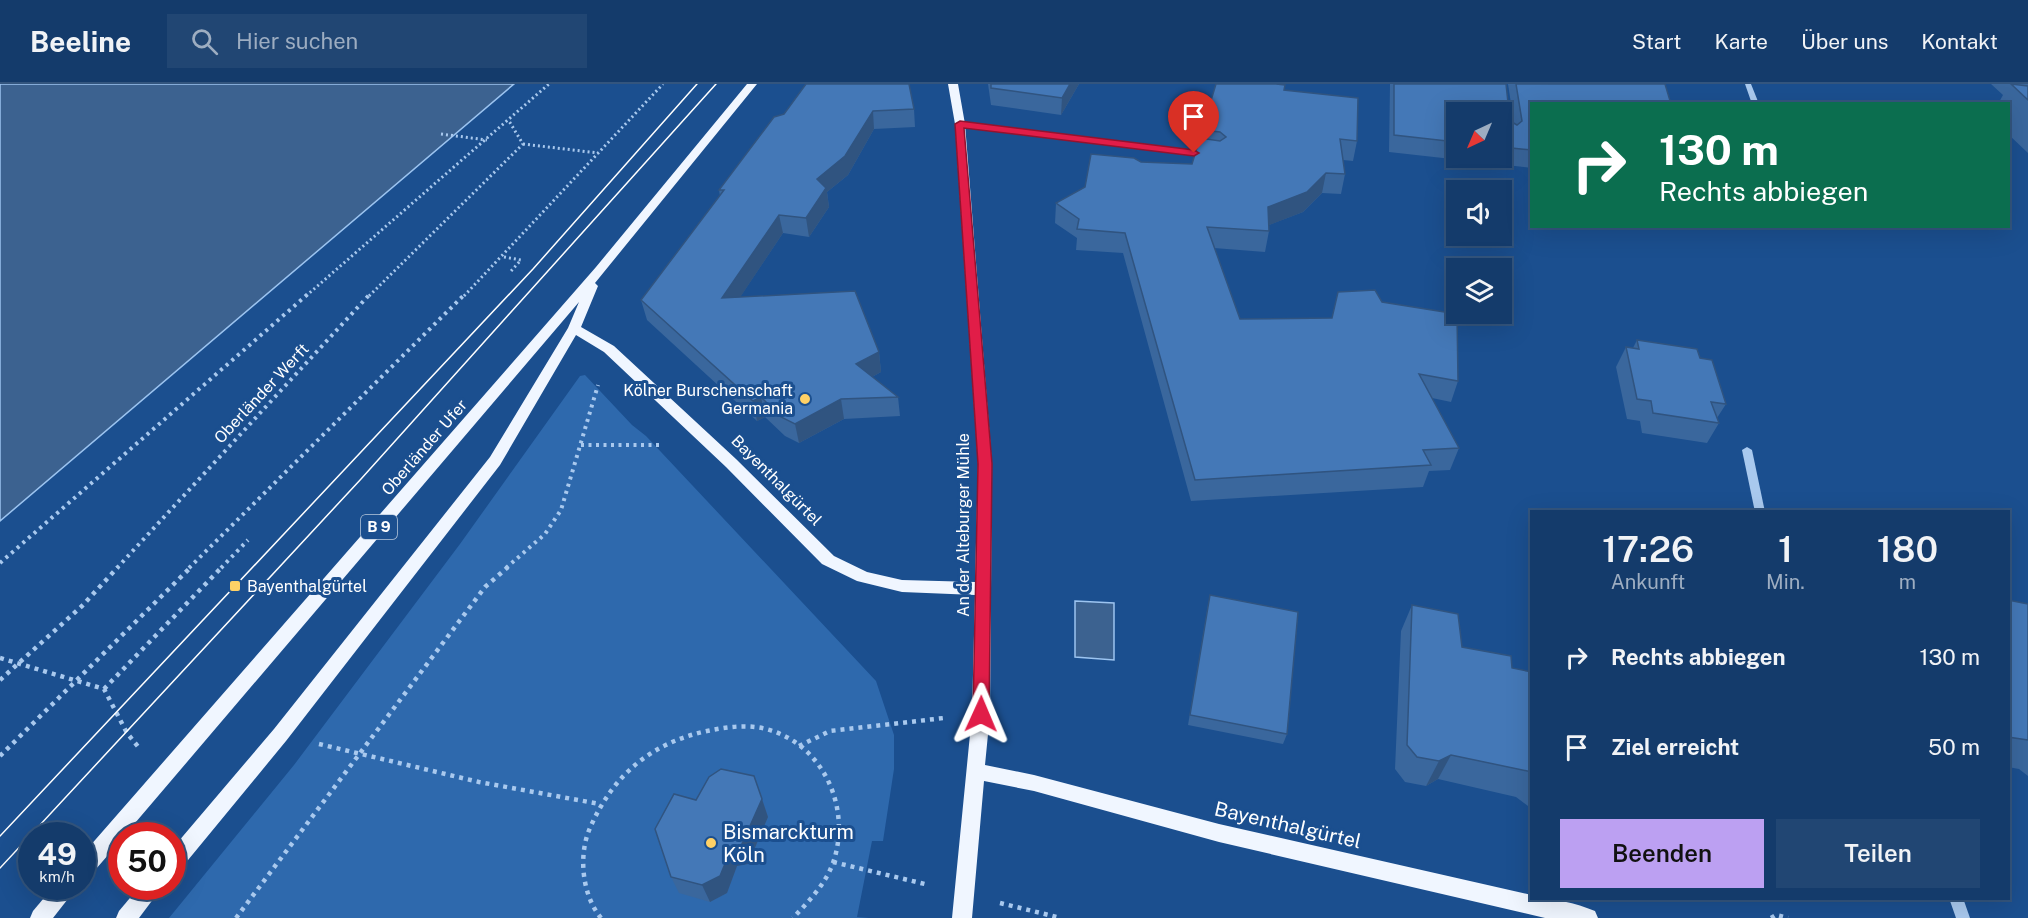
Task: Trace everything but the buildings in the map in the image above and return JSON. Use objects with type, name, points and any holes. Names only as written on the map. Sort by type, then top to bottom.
[{"type":"main road","name":"Oberländer Ufer","points":[[96,854],[600,270],[752,84]]},
{"type":"main road","name":"An der Alteburger Mühle","points":[[953,84],[960,124],[985,464],[981,714],[978,772],[962,918]]},
{"type":"main road","name":"Oberländer Ufer","points":[[186,848],[280,735],[495,461],[574,328],[600,270]]},
{"type":"main road","name":"Bayenthalgürtel","points":[[574,328],[609,349],[711,444],[828,560],[863,577],[902,586],[983,589]]},
{"type":"main road","name":"Bayenthalgürtel","points":[[978,772],[1034,783],[1219,832],[1588,918]]},
{"type":"main road","points":[[40,918],[56,900]]},
{"type":"main road","points":[[126,918],[141,900]]},
{"type":"lane","points":[[1748,84],[1755,102]]},
{"type":"lane","points":[[960,124],[1217,156]]},
{"type":"lane","points":[[1747,450],[1760,510]]},
{"type":"lane","points":[[1957,900],[1963,918]]},
{"type":"path","points":[[0,563],[488,140],[549,84]]},
{"type":"path","points":[[0,756],[503,257],[663,84]]},
{"type":"path","points":[[508,121],[523,144],[598,153]]},
{"type":"path","points":[[441,134],[488,140]]},
{"type":"path","name":"Oberländer Werft","points":[[0,680],[82,606],[340,324],[523,144]]},
{"type":"path","points":[[503,257],[521,260],[511,271]]},
{"type":"path","points":[[237,918],[357,754],[485,587],[545,534],[561,510],[609,349]]},
{"type":"path","points":[[581,445],[711,444]]},
{"type":"path","points":[[104,689],[248,540]]},
{"type":"path","points":[[0,658],[20,662],[75,683],[104,689],[128,733],[144,755]]},
{"type":"path","points":[[799,746],[830,731],[981,714]]},
{"type":"path","points":[[601,918],[590,902],[584,845],[600,804],[613,785],[646,754],[685,734],[736,725],[775,732],[799,746],[814,757],[834,788],[840,821],[833,862],[817,893],[793,918]]},
{"type":"path","points":[[280,735],[479,782],[600,804]]},
{"type":"path","points":[[833,862],[1060,918]]},
{"type":"path","points":[[1773,917],[1788,918]]},
{"type":"shaded area","points":[[0,84],[514,84],[0,521]]},
{"type":"shaded area","points":[[585,375],[632,425],[646,436],[876,681],[894,735],[894,769],[883,841],[872,841],[857,917],[869,918],[169,918],[294,765],[460,544],[580,376]]},
{"type":"shaded area","points":[[1075,601],[1114,603],[1114,660],[1075,657]]},
{"type":"tram line","points":[[0,836],[533,269],[697,84]]},
{"type":"tram line","points":[[0,868],[361,479],[716,84]]},
{"type":"place","name":"Kölner Burschenschaft Germania","points":[[805,399]]},
{"type":"place","name":"Bayenthalgürtel","points":[[235,586]]},
{"type":"place","name":"Bismarckturm Köln","points":[[711,843]]},
{"type":"route","points":[[981,714],[985,464],[960,124],[1194,153]]}]
